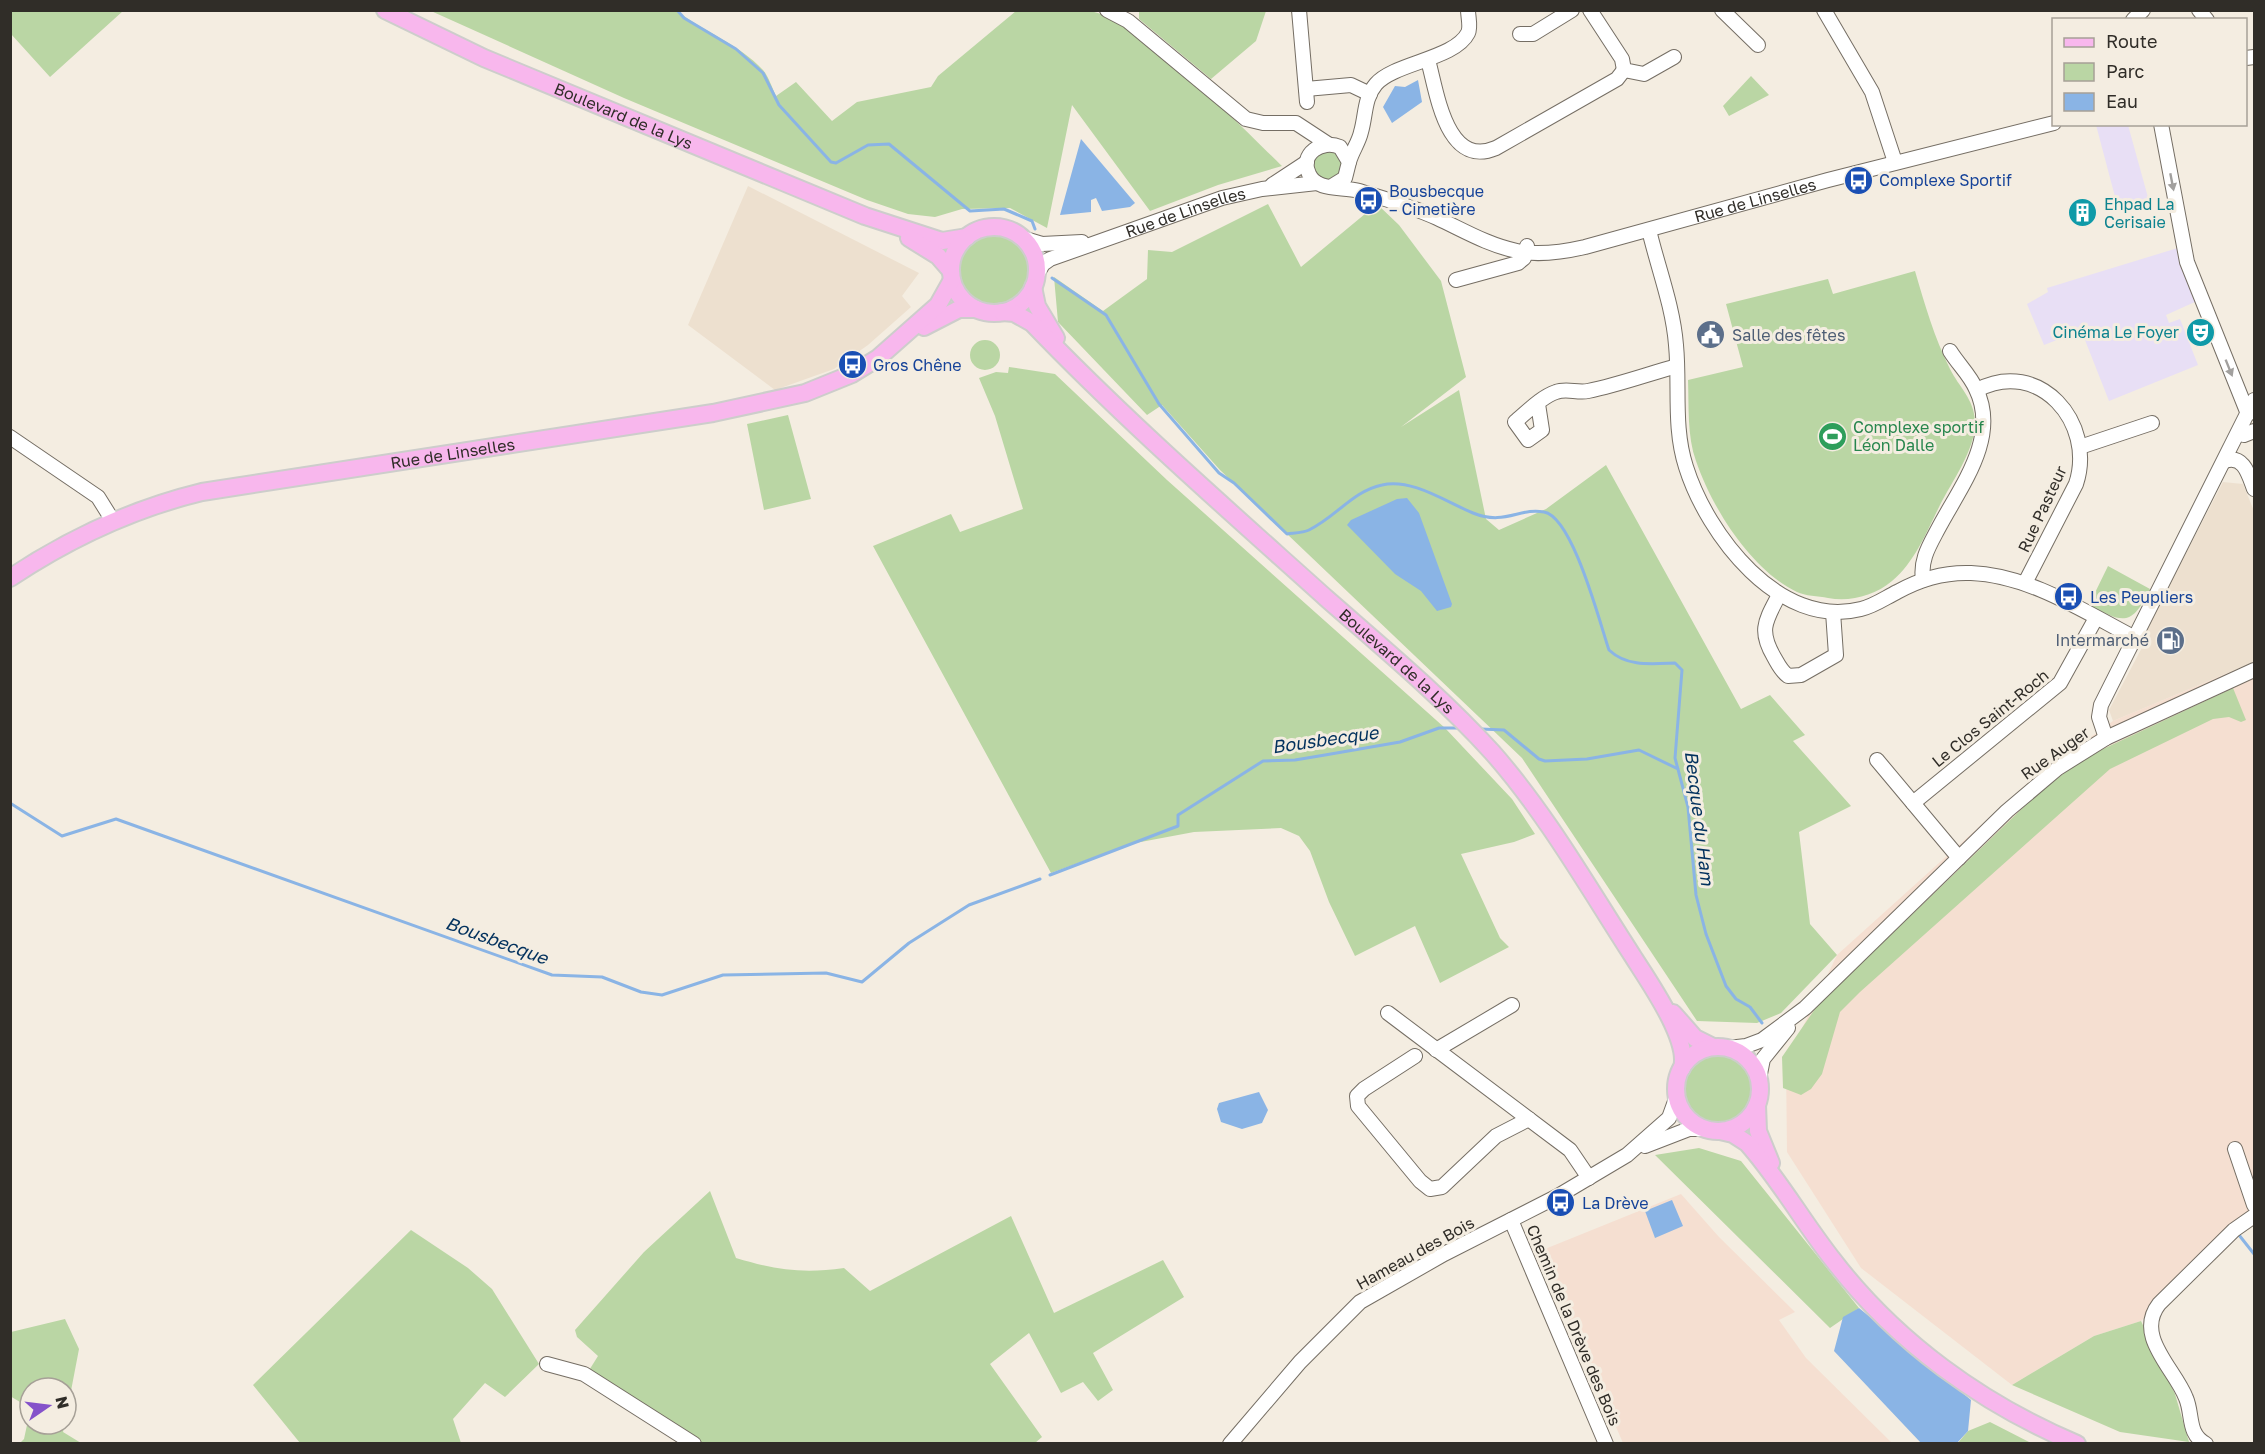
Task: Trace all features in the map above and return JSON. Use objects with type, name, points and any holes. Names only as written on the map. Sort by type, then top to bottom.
[{"type":"main road","name":"Boulevard de la Lys","points":[[385,10],[484,58],[865,216],[942,241],[967,237]]},
{"type":"main road","name":"Boulevard de la Lys","points":[[865,216],[928,249],[945,262],[952,275]]},
{"type":"main road","points":[[997,228],[1022,238],[1034,255],[1035,281],[1021,303],[1002,312],[976,309],[961,297],[952,275],[955,252],[967,237],[981,230],[997,228]]},
{"type":"main road","name":"Rue de Linselles","points":[[897,343],[942,301],[952,275]]},
{"type":"main road","name":"Boulevard de la Lys","points":[[1035,281],[1036,302],[1051,332],[1090,381]]},
{"type":"main road","name":"Rue de Linselles","points":[[10,578],[70,541],[112,520],[164,502],[232,486],[770,402],[805,393],[852,374],[897,343],[949,313],[963,308],[976,309]]},
{"type":"main road","name":"Boulevard de la Lys","points":[[1002,312],[1014,313],[1029,320],[1147,437],[1426,686],[1477,736],[1534,806],[1650,984],[1680,1042],[1683,1057],[1682,1068]]},
{"type":"main road","name":"Boulevard de la Lys","points":[[1650,984],[1701,1043],[1720,1047]]},
{"type":"main road","points":[[1795,1206],[1760,1138],[1756,1120],[1760,1079],[1746,1057],[1720,1047],[1695,1054],[1682,1068],[1677,1081],[1677,1096],[1684,1114],[1712,1130],[1732,1134],[1747,1143],[1846,1276],[1916,1347],[1959,1380],[2005,1409],[2077,1443]]},
{"type":"main road","points":[[1712,1130],[1740,1125],[1757,1106]]},
{"type":"street","points":[[1107,10],[1124,14],[1246,119],[1263,123],[1292,122],[1302,126],[1344,151],[1349,164]]},
{"type":"street","points":[[1299,10],[1306,96],[1351,85],[1370,94]]},
{"type":"street","points":[[1302,126],[1307,136],[1309,174],[1317,183],[1332,186],[1343,181],[1362,132],[1370,94],[1379,81],[1388,75],[1428,60],[1466,37],[1469,28],[1468,10]]},
{"type":"street","points":[[1520,34],[1533,34],[1572,10]]},
{"type":"street","points":[[1428,60],[1448,128],[1460,144],[1478,153],[1496,148],[1617,79],[1624,70],[1622,59],[1590,10]]},
{"type":"street","points":[[1722,10],[1758,45]]},
{"type":"street","points":[[1824,10],[1876,101],[1895,162]]},
{"type":"street","points":[[1624,70],[1644,74],[1674,57]]},
{"type":"street","points":[[1308,159],[1318,146],[1331,144],[1353,135],[1364,118]]},
{"type":"street","name":"Rue de Linselles","points":[[1332,186],[1351,188],[1402,204],[1486,242],[1526,249],[1562,251],[1649,230],[1895,162],[2052,123]]},
{"type":"street","points":[[2161,126],[2187,262],[2248,414]]},
{"type":"street","name":"Rue de Linselles","points":[[1262,189],[1286,178],[1308,159]]},
{"type":"street","name":"Rue de Linselles","points":[[1349,164],[1357,178],[1374,188],[1421,203],[1526,249]]},
{"type":"street","name":"Rue de Linselles","points":[[1035,281],[1043,264],[1050,259],[1203,204],[1262,189],[1317,183]]},
{"type":"street","points":[[1649,230],[1673,325],[1680,443],[1697,496],[1723,538],[1757,576],[1779,595],[1796,604],[1833,612],[1867,607],[1923,580],[1950,574],[1974,573],[2025,583],[2135,638]]},
{"type":"street","name":"Rue de Linselles","points":[[1022,238],[1042,244],[1111,237]]},
{"type":"street","points":[[1456,280],[1518,264],[1526,249]]},
{"type":"street","points":[[1923,580],[1924,554],[1982,445],[1984,410],[1977,390],[1950,351]]},
{"type":"street","points":[[1538,404],[1560,391],[1588,391],[1677,366]]},
{"type":"street","name":"Rue Pasteur","points":[[1977,390],[2002,380],[2023,382],[2044,391],[2068,416],[2080,447],[2080,466],[2076,484],[2025,583]]},
{"type":"street","name":"Rue Auger","points":[[1760,1079],[1763,1059],[1805,1008],[2045,778],[2083,750],[2106,738],[2099,717],[2099,709],[2254,400]]},
{"type":"street","points":[[2080,447],[2152,423]]},
{"type":"street","points":[[2238,433],[2244,435],[2254,431]]},
{"type":"street","points":[[10,436],[98,497],[112,520]]},
{"type":"street","points":[[2225,461],[2235,460],[2245,466],[2254,489]]},
{"type":"street","points":[[1779,595],[1766,622],[1764,636],[1782,670],[1788,675],[1801,675],[1836,656],[1833,612]]},
{"type":"street","name":"Le Clos Saint-Roch","points":[[1913,803],[2060,683],[2070,669],[2096,618]]},
{"type":"street","points":[[2106,738],[2254,670]]},
{"type":"street","points":[[1877,760],[1959,858]]},
{"type":"street","points":[[1436,1050],[1512,1005]]},
{"type":"street","name":"Rue Auger","points":[[1720,1047],[1746,1046],[1762,1040],[1805,1008]]},
{"type":"street","points":[[1388,1013],[1570,1150],[1589,1179]]},
{"type":"street","points":[[1415,1056],[1364,1089],[1357,1096],[1358,1106],[1430,1189],[1442,1188],[1496,1136],[1529,1119]]},
{"type":"street","name":"Hameau des Bois","points":[[1627,1155],[1669,1118],[1677,1096]]},
{"type":"street","name":"Hameau des Bois","points":[[1230,1443],[1301,1361],[1366,1297],[1589,1179],[1627,1155],[1680,1131],[1712,1130]]},
{"type":"street","points":[[2235,1149],[2254,1206]]},
{"type":"street","points":[[2206,1443],[2194,1433],[2186,1396],[2153,1336],[2151,1317],[2159,1304],[2226,1239],[2254,1216]]},
{"type":"street","name":"Chemin de la Drève des Bois","points":[[1511,1220],[1606,1443]]},
{"type":"street","points":[[547,1364],[584,1374],[694,1443]]},
{"type":"street","name":"Hameau des Bois","points":[[1239,1443],[1250,1421]]},
{"type":"shaded area","points":[[2096,126],[2128,126],[2149,201],[2118,208]]},
{"type":"shaded area","points":[[748,186],[919,273],[902,296],[911,307],[868,345],[834,369],[775,390],[688,325]]},
{"type":"shaded area","points":[[2181,247],[2197,301],[2166,315],[2169,323],[2180,319],[2198,365],[2109,401],[2083,335],[2075,333],[2044,345],[2027,304],[2048,292],[2047,288]]},
{"type":"shaded area","points":[[2223,482],[2243,484],[2254,511],[2254,662],[2113,721],[2109,710],[2146,640],[2142,638]]},
{"type":"shaded area","points":[[2254,662],[2254,1210],[2247,1212],[2141,1321],[2094,1336],[2012,1385],[1861,1268],[1787,1152],[1786,1062],[1837,955],[2031,780],[2113,721]]},
{"type":"shaded area","points":[[1681,1194],[1719,1237],[1795,1312],[1779,1320],[1806,1358],[1892,1443],[1623,1443],[1540,1251]]},
{"type":"green space","points":[[1063,9],[1090,11],[1110,18],[1161,54],[1217,103],[1282,166],[1218,185],[1150,211],[1072,105],[1047,228],[1010,208],[962,209],[935,217],[908,214],[867,200],[624,98],[431,11],[677,11],[754,61],[769,79],[776,96],[796,82],[832,121],[857,102],[931,87],[938,76],[1016,11]]},
{"type":"green space","points":[[11,10],[123,11],[50,77],[11,34]]},
{"type":"green space","points":[[1139,10],[1266,11],[1256,41],[1211,79],[1139,19]]},
{"type":"green space","points":[[1751,76],[1769,95],[1729,116],[1723,106]]},
{"type":"green space","points":[[1328,151],[1338,155],[1342,165],[1338,175],[1328,179],[1318,175],[1314,165],[1318,155]]},
{"type":"green space","points":[[1268,204],[1301,267],[1377,204],[1399,225],[1441,281],[1466,377],[1401,427],[1459,390],[1486,519],[1499,530],[1546,509],[1606,465],[1741,709],[1770,695],[1805,735],[1793,741],[1851,806],[1799,832],[1810,924],[1837,955],[1781,1013],[1757,1023],[1697,1021],[1522,758],[1220,470],[1162,405],[1147,415],[1058,322],[1054,277],[1103,311],[1147,279],[1148,250],[1172,252]]},
{"type":"green space","points":[[994,233],[1014,239],[1024,249],[1030,269],[1024,289],[1014,299],[994,305],[974,299],[964,289],[958,269],[964,249],[974,239]]},
{"type":"green space","name":"Complexe sportif Léon Dalle","points":[[1915,271],[1939,345],[1972,406],[1975,421],[1972,443],[1920,546],[1892,581],[1878,591],[1861,597],[1836,599],[1800,593],[1780,582],[1749,553],[1735,536],[1712,498],[1693,451],[1689,421],[1688,380],[1743,367],[1726,304],[1828,279],[1833,294]]},
{"type":"green space","points":[[985,340],[996,344],[1000,355],[996,366],[985,370],[974,366],[970,355],[974,344]]},
{"type":"green space","points":[[1009,367],[1055,374],[1167,480],[1445,728],[1512,799],[1535,834],[1514,842],[1461,854],[1500,938],[1509,947],[1440,983],[1415,926],[1355,956],[1329,902],[1310,851],[1299,836],[1281,828],[1194,832],[1130,844],[1051,873],[873,546],[951,514],[960,532],[1023,509],[995,416],[979,378],[996,372],[1008,373]]},
{"type":"green space","points":[[788,415],[811,499],[764,510],[747,424]]},
{"type":"green space","points":[[2108,566],[2150,589],[2138,610],[2126,618],[2111,616],[2089,605]]},
{"type":"green space","points":[[2233,688],[2246,720],[2241,722],[2229,717],[2213,719],[2110,769],[1840,1012],[1822,1074],[1811,1089],[1801,1095],[1783,1088],[1782,1057],[1817,1006],[2033,798],[2073,766],[2101,750]]},
{"type":"green space","points":[[1718,1052],[1738,1058],[1748,1068],[1754,1088],[1748,1108],[1738,1118],[1718,1124],[1698,1118],[1688,1108],[1682,1088],[1688,1068],[1698,1058]]},
{"type":"green space","points":[[1699,1148],[1741,1161],[1859,1308],[1830,1328],[1655,1155]]},
{"type":"green space","points":[[710,1191],[736,1258],[790,1270],[815,1271],[844,1268],[870,1291],[1011,1216],[1054,1313],[1163,1260],[1184,1297],[1093,1353],[1113,1390],[1098,1401],[1083,1382],[1061,1393],[1029,1333],[990,1364],[1042,1437],[1035,1443],[703,1443],[588,1372],[598,1356],[577,1337],[575,1330],[644,1252]]},
{"type":"green space","points":[[411,1230],[468,1268],[492,1289],[539,1364],[505,1397],[485,1383],[453,1419],[461,1443],[300,1443],[253,1385]]},
{"type":"green space","points":[[65,1319],[79,1349],[74,1376],[18,1376],[18,1401],[10,1396],[11,1332]]},
{"type":"green space","points":[[2141,1321],[2175,1394],[2189,1442],[2120,1432],[2012,1385],[2094,1336]]},
{"type":"green space","points":[[1990,1422],[2031,1443],[1957,1444],[1968,1431]]},
{"type":"green space","points":[[25,1436],[70,1436],[81,1443],[20,1443]]},
{"type":"water","points":[[1418,80],[1422,102],[1392,123],[1383,107],[1395,86],[1405,87]]},
{"type":"water","points":[[1081,139],[1135,203],[1130,207],[1102,211],[1096,198],[1091,200],[1091,212],[1060,215]]},
{"type":"water","points":[[1407,498],[1419,513],[1452,604],[1451,607],[1437,611],[1421,591],[1395,574],[1347,525],[1351,520],[1397,499]]},
{"type":"water","points":[[1259,1092],[1268,1110],[1262,1123],[1242,1129],[1221,1122],[1217,1109],[1219,1103]]},
{"type":"water","points":[[1672,1200],[1683,1226],[1655,1238],[1645,1211]]},
{"type":"water","points":[[1859,1308],[1971,1400],[1968,1431],[1957,1443],[1921,1443],[1834,1351],[1843,1317]]},
{"type":"waterway","name":"Becque du Ham","points":[[677,10],[684,18],[736,49],[763,73],[779,105],[831,162],[836,163],[868,145],[889,144],[970,211],[1004,209],[1032,221],[1035,229]]},
{"type":"waterway","name":"Becque du Ham","points":[[1052,278],[1106,315],[1159,404],[1219,473],[1234,483],[1287,534],[1309,530],[1362,493],[1382,485],[1393,484],[1429,492],[1484,516],[1494,518],[1535,511],[1544,512],[1555,518],[1575,551],[1609,650],[1631,662],[1675,663],[1682,670],[1675,758],[1688,807],[1696,895],[1706,934],[1726,986],[1736,999],[1750,1007],[1762,1023]]},
{"type":"waterway","name":"Bousbecque","points":[[1050,875],[1178,826],[1178,815],[1263,761],[1295,760],[1325,755],[1400,742],[1439,728],[1459,728]]},
{"type":"waterway","name":"Bousbecque","points":[[1481,729],[1504,730],[1539,759],[1545,761],[1587,759],[1639,750],[1678,769]]},
{"type":"waterway","name":"Bousbecque","points":[[10,803],[62,836],[116,819],[552,975],[602,977],[641,992],[662,995],[723,975],[826,973],[862,982],[909,943],[969,905],[1040,879]]},
{"type":"waterway","name":"Becque du Ham","points":[[2239,1235],[2254,1254]]},
{"type":"place","name":"Complexe Sportif","points":[[1858,180]]},
{"type":"place","name":"Bousbecque – Cimetière","points":[[1368,200]]},
{"type":"place","name":"Ehpad La Cerisaie","points":[[2083,213]]},
{"type":"place","name":"Cinéma Le Foyer","points":[[2200,332]]},
{"type":"place","name":"Salle des fêtes","points":[[1711,335]]},
{"type":"place","name":"Gros Chêne","points":[[852,365]]},
{"type":"place","name":"Complexe sportif Léon Dalle","points":[[1832,436]]},
{"type":"place","name":"Les Peupliers","points":[[2069,597]]},
{"type":"place","name":"Intermarché","points":[[2170,640]]},
{"type":"place","name":"La Drève","points":[[1561,1203]]}]
